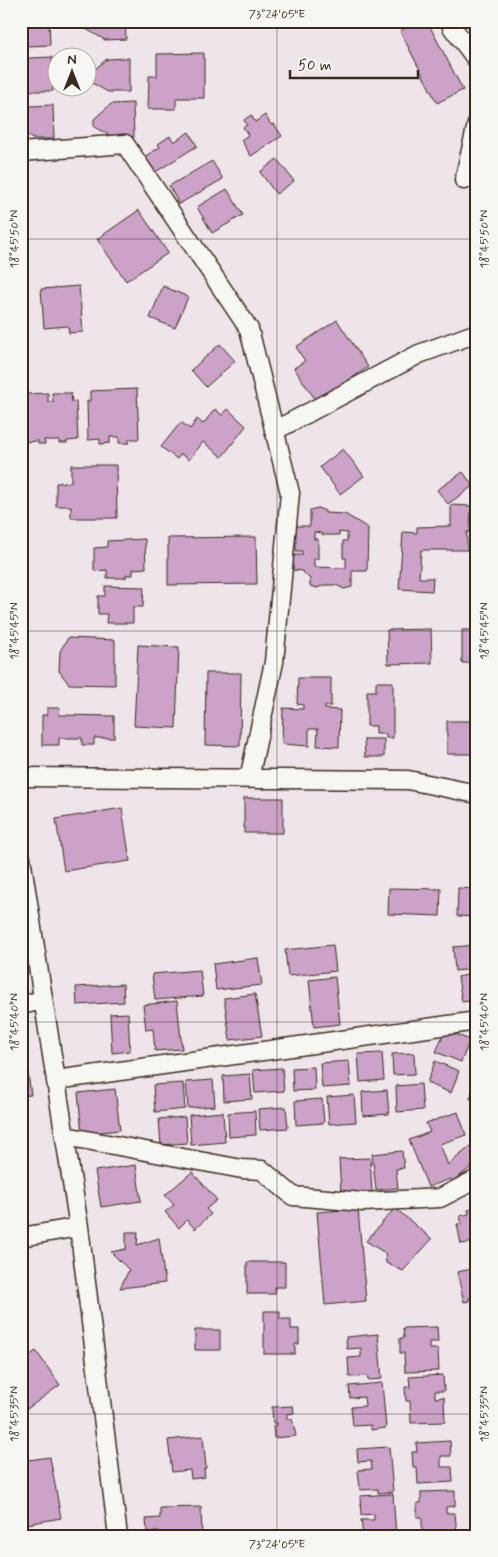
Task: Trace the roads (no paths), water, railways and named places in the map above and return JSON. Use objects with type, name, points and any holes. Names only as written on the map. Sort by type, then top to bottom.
[{"type":"street","points":[[451,21],[452,27],[477,60]]},
{"type":"street","points":[[464,180],[477,124]]},
{"type":"street","points":[[21,152],[125,144],[249,329],[290,493],[274,662],[249,779]]},
{"type":"street","points":[[274,431],[419,354],[477,333]]},
{"type":"street","points":[[21,777],[408,780],[477,794]]},
{"type":"street","points":[[21,858],[79,1227],[118,1536]]},
{"type":"street","points":[[21,1005],[43,1000]]},
{"type":"street","points":[[56,1080],[477,1021]]},
{"type":"street","points":[[65,1136],[242,1169],[262,1170],[293,1196],[363,1202],[440,1198],[477,1179]]},
{"type":"street","points":[[21,1237],[79,1227]]}]
